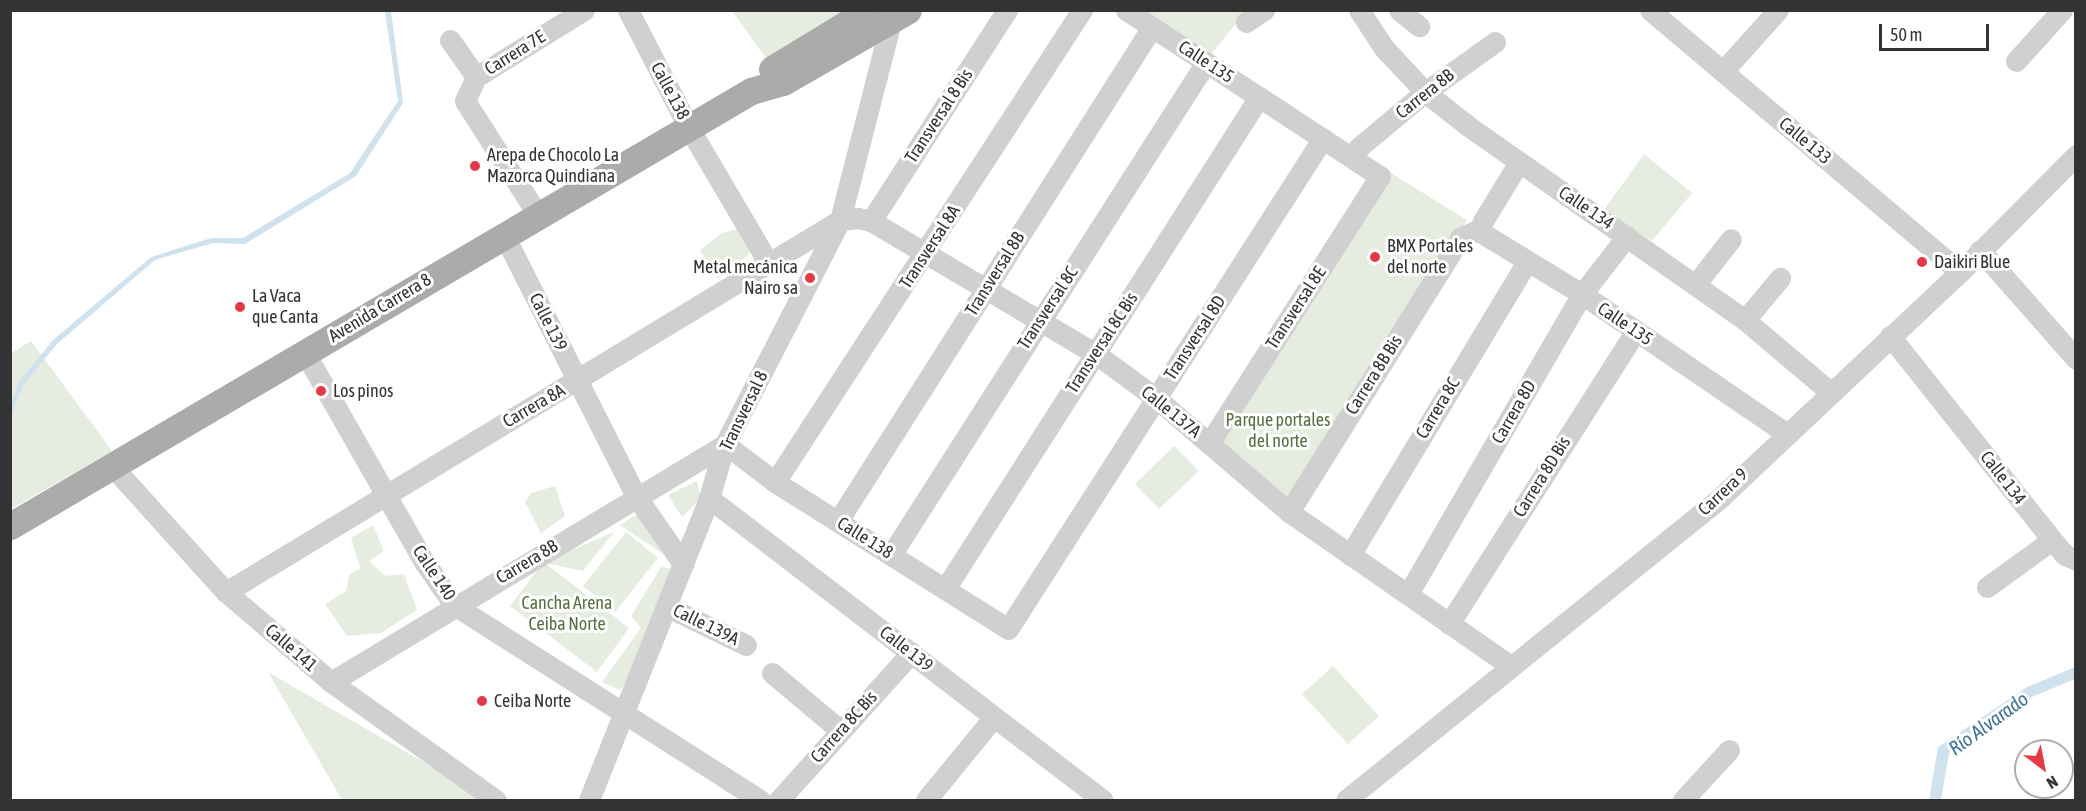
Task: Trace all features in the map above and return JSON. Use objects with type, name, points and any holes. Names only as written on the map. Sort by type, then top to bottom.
[{"type":"main road","name":"Avenida Carrera 8","points":[[10,526],[751,91],[783,82],[889,14]]},
{"type":"street","name":"Carrera 7E","points":[[476,77],[584,10]]},
{"type":"street","name":"Calle 138","points":[[628,10],[689,128],[769,264]]},
{"type":"street","name":"Transversal 8 Bis","points":[[871,221],[1007,10]]},
{"type":"street","name":"Transversal 8A","points":[[775,482],[925,255],[1082,10]]},
{"type":"street","name":"Calle 135","points":[[1126,10],[1377,173]]},
{"type":"street","name":"Calle 134","points":[[1359,10],[1384,48],[1425,92],[1520,162],[1745,320],[1828,391]]},
{"type":"street","points":[[1399,10],[1419,26]]},
{"type":"street","name":"Calle 133","points":[[1650,10],[1960,272]]},
{"type":"street","points":[[1723,71],[1778,10]]},
{"type":"street","points":[[2016,61],[2062,10]]},
{"type":"street","name":"Transversal 8","points":[[589,801],[709,498],[725,444],[840,220],[889,14]]},
{"type":"street","name":"Transversal 8B","points":[[838,521],[1152,27]]},
{"type":"street","points":[[450,40],[476,77],[465,101],[538,215]]},
{"type":"street","name":"Carrera 8B","points":[[1358,148],[1425,92],[1495,42]]},
{"type":"street","name":"Transversal 8C","points":[[891,555],[1206,62]]},
{"type":"street","name":"Transversal 8C Bis","points":[[945,589],[1259,97]]},
{"type":"street","name":"Transversal 8D","points":[[1008,629],[1323,138]]},
{"type":"street","name":"Carrera 9","points":[[1346,801],[1509,665],[1636,569],[1721,496],[1828,391],[1960,272],[2076,155]]},
{"type":"street","points":[[1483,222],[1520,162]]},
{"type":"street","name":"Transversal 8E","points":[[1209,443],[1380,176],[1377,173]]},
{"type":"street","points":[[840,220],[871,221]]},
{"type":"street","name":"Carrera 8A","points":[[226,592],[384,493],[578,380],[840,220]]},
{"type":"street","name":"Calle 137A","points":[[871,221],[984,290],[1096,354],[1156,399],[1289,512],[1509,665]]},
{"type":"street","name":"Calle 135","points":[[1460,238],[1478,230],[1582,294],[1786,433]]},
{"type":"street","name":"Calle 139","points":[[504,235],[636,496],[683,564]]},
{"type":"street","name":"Carrera 8D","points":[[1408,594],[1582,294],[1627,236]]},
{"type":"street","name":"Carrera 8B Bis","points":[[1289,512],[1460,238]]},
{"type":"street","points":[[1695,285],[1731,239]]},
{"type":"street","points":[[1980,250],[2076,359]]},
{"type":"street","name":"Carrera 8C","points":[[1350,555],[1527,262]]},
{"type":"street","points":[[1745,320],[1780,278]]},
{"type":"street","name":"Carrera 8D Bis","points":[[1449,624],[1636,331]]},
{"type":"street","name":"Calle 134","points":[[1890,336],[2064,555],[2076,560]]},
{"type":"street","name":"Calle 140","points":[[304,352],[384,493],[454,605],[760,801]]},
{"type":"street","name":"Calle 138","points":[[725,444],[775,482],[1008,629]]},
{"type":"street","name":"Carrera 8B","points":[[331,682],[454,605],[725,444]]},
{"type":"street","name":"Calle 141","points":[[112,466],[226,592],[331,682],[496,801]]},
{"type":"street","name":"Calle 139","points":[[709,498],[1099,800]]},
{"type":"street","points":[[1987,587],[2052,540]]},
{"type":"street","name":"Calle 139A","points":[[666,606],[746,645]]},
{"type":"street","name":"Carrera 8C Bis","points":[[779,801],[911,653]]},
{"type":"street","points":[[772,673],[841,730]]},
{"type":"street","points":[[926,801],[994,717]]},
{"type":"street","points":[[1683,801],[1729,750]]},
{"type":"green space","points":[[732,11],[866,11],[772,67]]},
{"type":"green space","points":[[1140,11],[1246,11],[1209,57]]},
{"type":"green space","points":[[1644,154],[1692,193],[1652,241],[1603,211]]},
{"type":"green space","name":"Parque portales del norte","points":[[1386,170],[1467,220],[1286,508],[1234,461],[1219,433]]},
{"type":"green space","points":[[745,227],[754,241],[748,255],[718,278],[700,250],[722,233]]},
{"type":"green space","points":[[31,341],[112,451],[11,509],[11,353]]},
{"type":"green space","points":[[1174,446],[1199,471],[1159,509],[1135,484]]},
{"type":"green space","points":[[697,481],[701,498],[682,517],[668,495]]},
{"type":"green space","points":[[555,486],[565,516],[541,533],[525,502],[531,493]]},
{"type":"green space","points":[[639,513],[675,562],[620,525]]},
{"type":"green space","points":[[373,525],[384,551],[369,561],[385,576],[404,574],[417,610],[381,633],[347,636],[325,604],[346,591],[349,575],[360,568],[351,538]]},
{"type":"green space","name":"Cancha Arena Ceiba Norte","points":[[614,532],[583,571],[545,563],[629,628],[597,672],[510,606],[544,562]]},
{"type":"green space","points":[[626,532],[658,558],[615,612],[583,586]]},
{"type":"green space","points":[[661,567],[671,569],[631,675],[620,690],[602,682],[641,628],[631,616]]},
{"type":"green space","points":[[1333,666],[1379,716],[1348,744],[1302,694]]},
{"type":"green space","points":[[268,672],[489,800],[342,800]]},
{"type":"water","points":[[385,11],[391,11],[403,103],[356,176],[245,244],[213,243],[155,260],[57,344],[23,385],[11,416],[11,403],[19,382],[53,340],[151,257],[211,238],[243,238],[350,173],[398,101]]},
{"type":"water","name":"Río Alvarado","points":[[2075,667],[2075,679],[2034,696],[1949,753],[1941,800],[1929,800],[1938,747],[2027,687]]},
{"type":"place","name":"Arepa de Chocolo La Mazorca Quindiana","points":[[475,166]]},
{"type":"place","name":"BMX Portales del norte","points":[[1375,257]]},
{"type":"place","name":"Daikiri Blue","points":[[1922,262]]},
{"type":"place","name":"Metal mecánica Nairo sa","points":[[810,278]]},
{"type":"place","name":"La Vaca que Canta","points":[[240,307]]},
{"type":"place","name":"Los pinos","points":[[321,391]]},
{"type":"place","name":"Ceiba Norte","points":[[482,701]]}]
